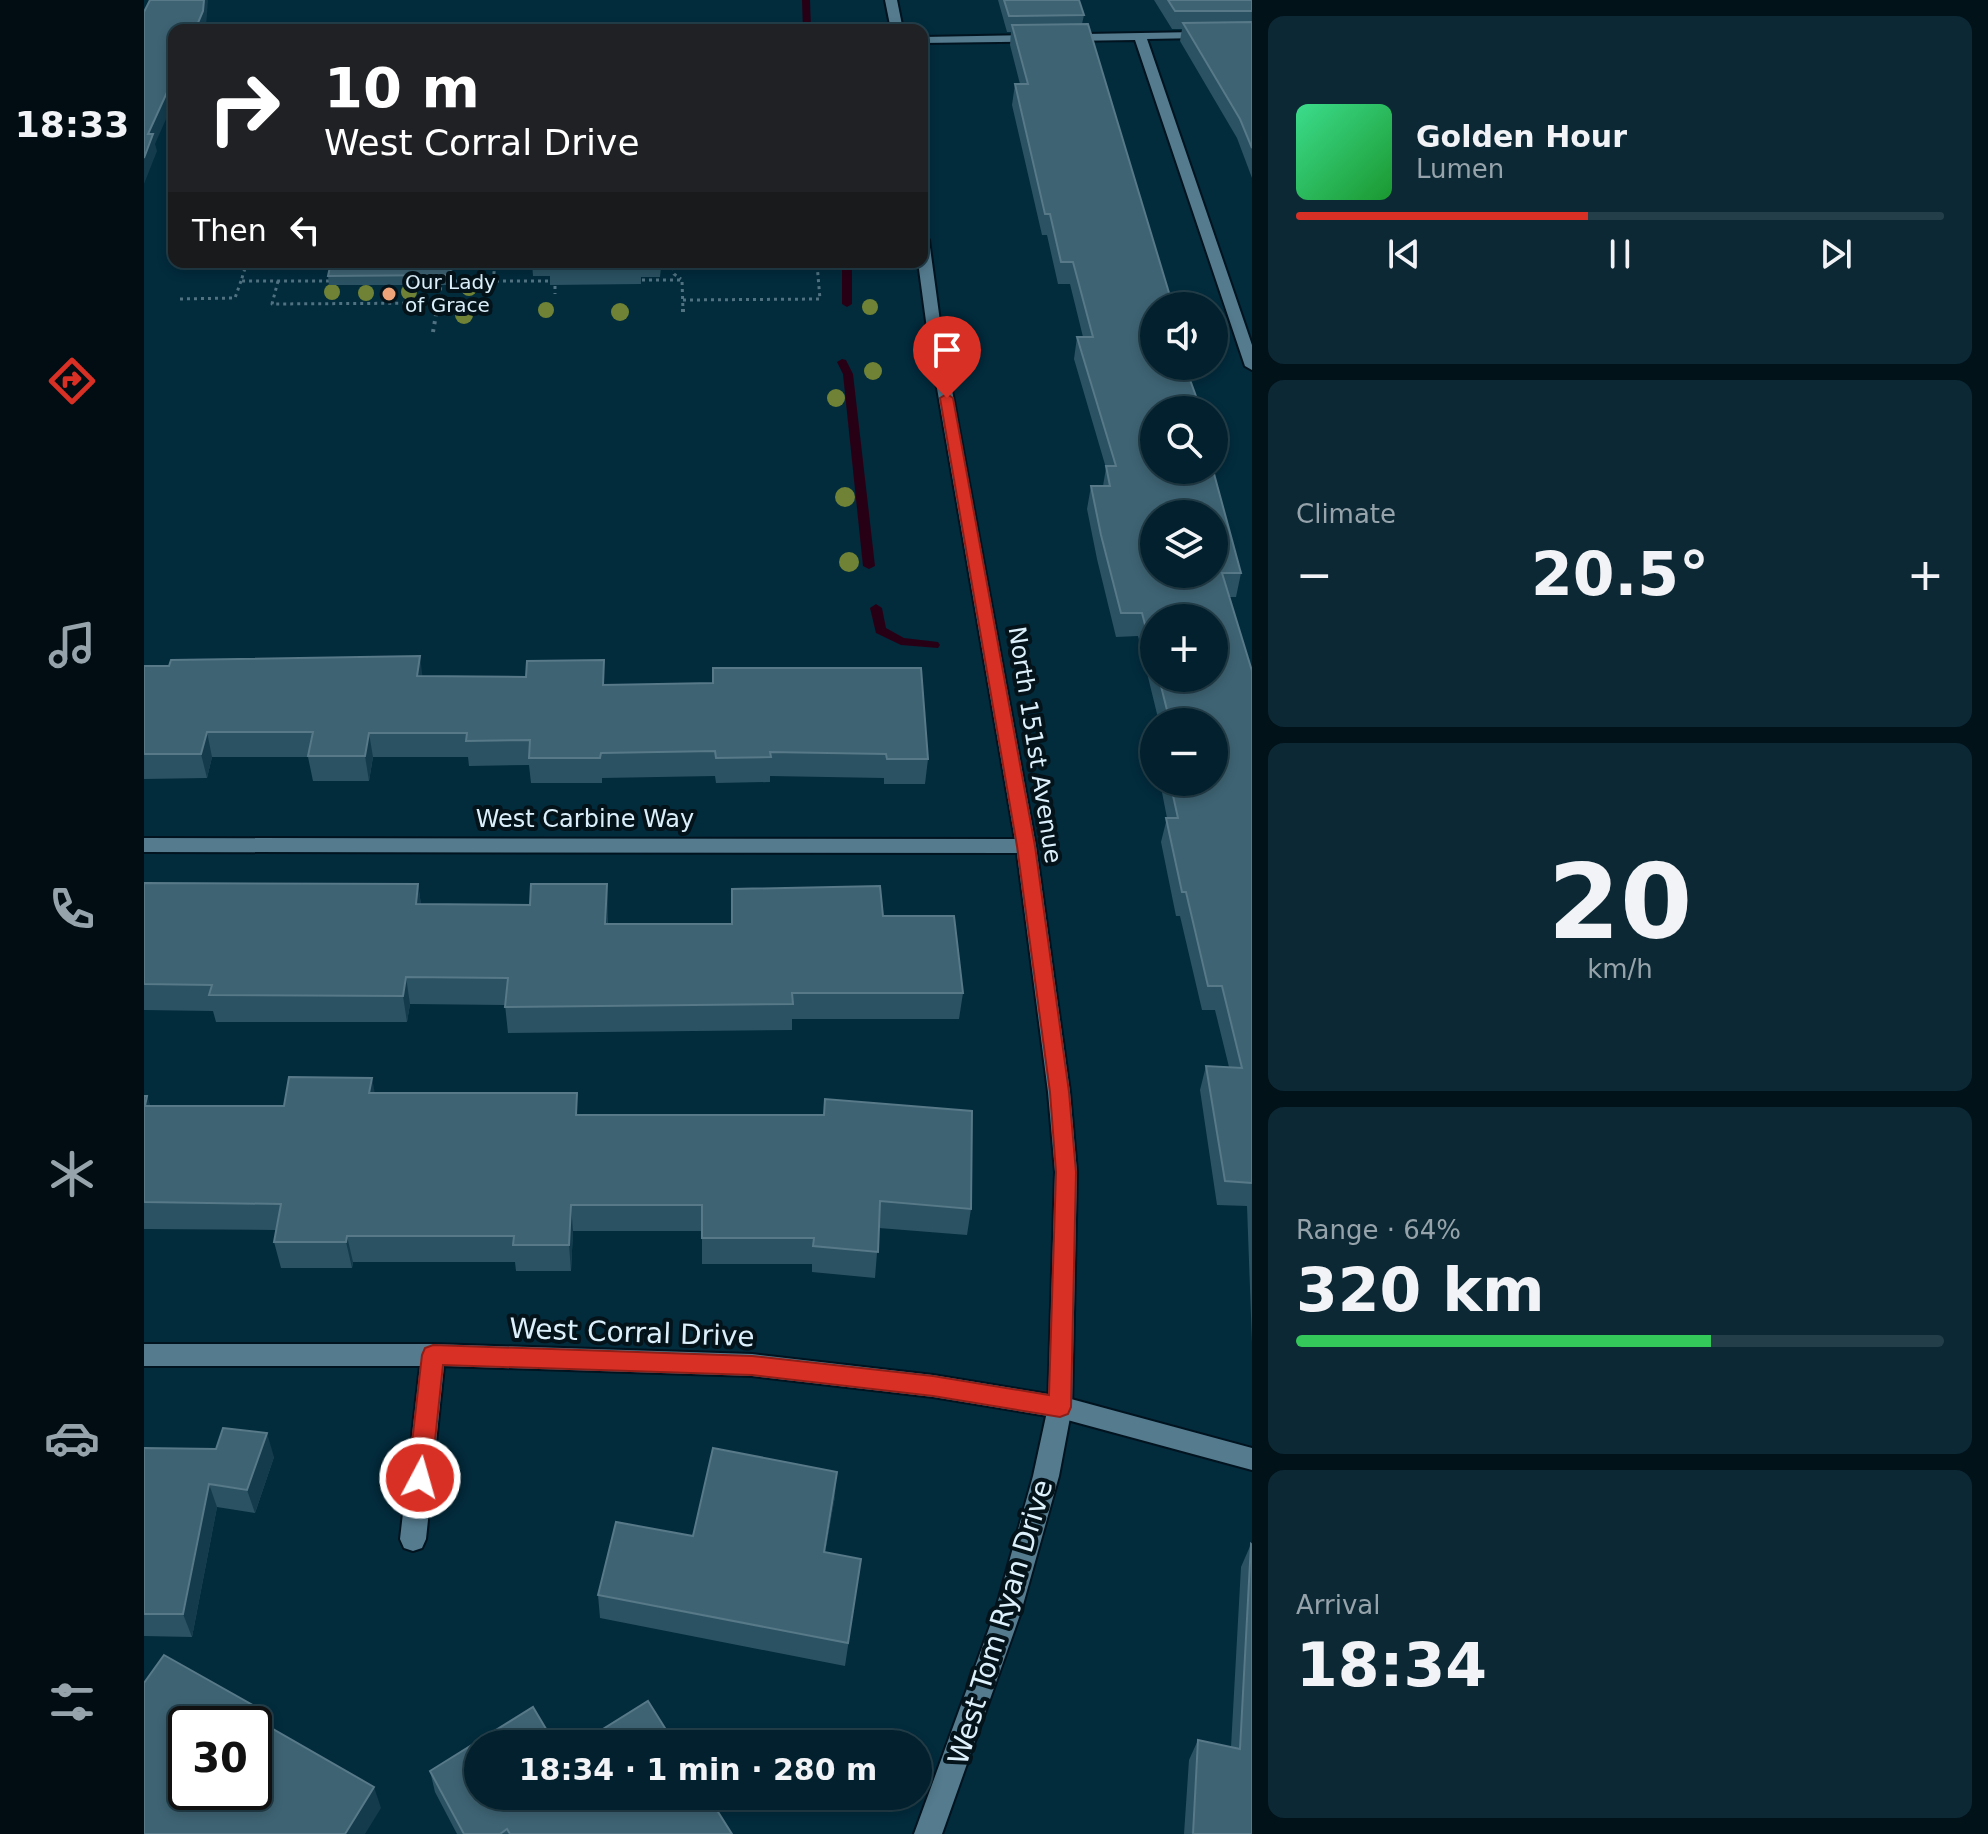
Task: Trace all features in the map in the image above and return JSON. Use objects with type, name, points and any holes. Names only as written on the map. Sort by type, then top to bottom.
[{"type":"street","points":[[891,0],[896,24]]},
{"type":"street","points":[[928,40],[1141,39],[1252,34]]},
{"type":"street","points":[[1141,39],[1252,366]]},
{"type":"street","name":"North 151st Avenue","points":[[926,268],[935,336],[1026,846],[1059,1092],[1066,1172],[1060,1407]]},
{"type":"street","name":"West Carbine Way","points":[[144,845],[1026,846]]},
{"type":"street","name":"West Corral Drive","points":[[144,1355],[433,1355],[752,1365],[933,1386],[1060,1407],[1252,1459]]},
{"type":"street","points":[[413,1539],[433,1355]]},
{"type":"street","name":"West Tom Ryan Drive","points":[[928,1834],[1008,1612],[1046,1476],[1060,1407]]},
{"type":"path","points":[[180,299],[235,298],[245,268]]},
{"type":"path","points":[[493,281],[495,268]]},
{"type":"path","points":[[673,268],[674,274],[682,280]]},
{"type":"path","points":[[683,300],[820,299],[817,268]]},
{"type":"path","points":[[555,294],[556,271]]},
{"type":"path","points":[[433,332],[443,272]]},
{"type":"path","points":[[634,280],[682,280]]},
{"type":"path","points":[[682,280],[683,316]]},
{"type":"path","points":[[241,281],[335,281]]},
{"type":"path","points":[[278,281],[272,304],[438,303]]},
{"type":"path","points":[[441,281],[571,281]]},
{"type":"building","points":[[150,0],[204,0],[198,24],[168,24],[168,90],[148,134],[153,134],[144,158],[144,12]]},
{"type":"building","points":[[1004,0],[1079,0],[1084,15],[1009,16]]},
{"type":"building","points":[[1168,0],[1252,0],[1252,11],[1175,11]]},
{"type":"building","points":[[1252,22],[1252,148],[1240,119],[1183,23]]},
{"type":"building","points":[[1088,24],[1169,292],[1140,292],[1140,380],[1190,380],[1196,396],[1140,396],[1140,484],[1217,484],[1221,500],[1140,500],[1140,588],[1227,588],[1252,671],[1252,1183],[1225,1181],[1206,1066],[1242,1068],[1222,986],[1208,986],[1186,892],[1182,892],[1166,818],[1178,818],[1173,796],[1228,796],[1228,708],[1166,708],[1162,692],[1228,692],[1228,604],[1140,604],[1140,613],[1121,613],[1091,486],[1110,486],[1106,466],[1116,466],[1077,337],[1093,337],[1073,262],[1061,262],[1050,214],[1045,214],[1015,84],[1028,84],[1012,25]]},
{"type":"building","points":[[330,268],[451,268],[450,275],[328,276]]},
{"type":"building","points":[[1228,525],[1241,573],[1228,573]]},
{"type":"building","points":[[420,656],[417,676],[526,677],[527,661],[604,660],[603,685],[713,683],[713,668],[921,668],[928,759],[887,759],[886,754],[770,752],[771,757],[716,758],[715,751],[601,753],[600,758],[529,758],[530,740],[466,741],[467,733],[369,733],[365,756],[308,756],[313,732],[207,732],[201,754],[144,754],[144,666],[169,666],[171,660]]},
{"type":"building","points":[[144,883],[418,884],[416,904],[530,905],[531,884],[607,884],[605,924],[732,924],[732,889],[880,886],[883,916],[954,916],[963,993],[792,993],[793,1004],[505,1007],[508,978],[406,977],[403,996],[209,995],[212,985],[144,984]]},
{"type":"building","points":[[289,1077],[372,1078],[369,1093],[577,1093],[576,1115],[824,1115],[825,1099],[972,1111],[971,1209],[880,1201],[878,1252],[813,1246],[814,1238],[702,1238],[702,1205],[571,1205],[569,1245],[513,1245],[514,1236],[347,1236],[346,1242],[274,1242],[281,1204],[144,1202],[144,1096],[147,1096],[145,1106],[284,1106]]},
{"type":"building","points":[[223,1428],[267,1433],[247,1490],[209,1484],[183,1614],[144,1614],[144,1448],[216,1449]]},
{"type":"building","points":[[713,1448],[837,1472],[824,1552],[861,1559],[848,1643],[598,1595],[616,1522],[693,1536]]},
{"type":"building","points":[[1251,1544],[1252,1834],[1193,1834],[1198,1740],[1240,1749]]},
{"type":"building","points":[[164,1655],[254,1706],[168,1706],[168,1810],[272,1810],[272,1728],[374,1787],[345,1834],[144,1834],[144,1683]]},
{"type":"building","points":[[648,1701],[666,1730],[601,1730]]},
{"type":"building","points":[[533,1707],[547,1730],[496,1730]]},
{"type":"building","points":[[464,1750],[464,1810],[717,1810],[732,1834],[510,1834],[507,1829],[500,1834],[464,1834],[430,1771]]},
{"type":"waterway","points":[[806,0],[807,24]]},
{"type":"waterway","points":[[847,268],[847,304]]},
{"type":"waterway","points":[[842,362],[848,374],[869,566]]},
{"type":"waterway","points":[[876,608],[880,630],[901,641],[934,645]]},
{"type":"place","name":"Our Lady of Grace","points":[[389,294]]},
{"type":"route","points":[[420,1478],[433,1355],[752,1365],[933,1386],[1060,1407],[1066,1172],[1059,1092],[1026,846],[947,398]]}]
